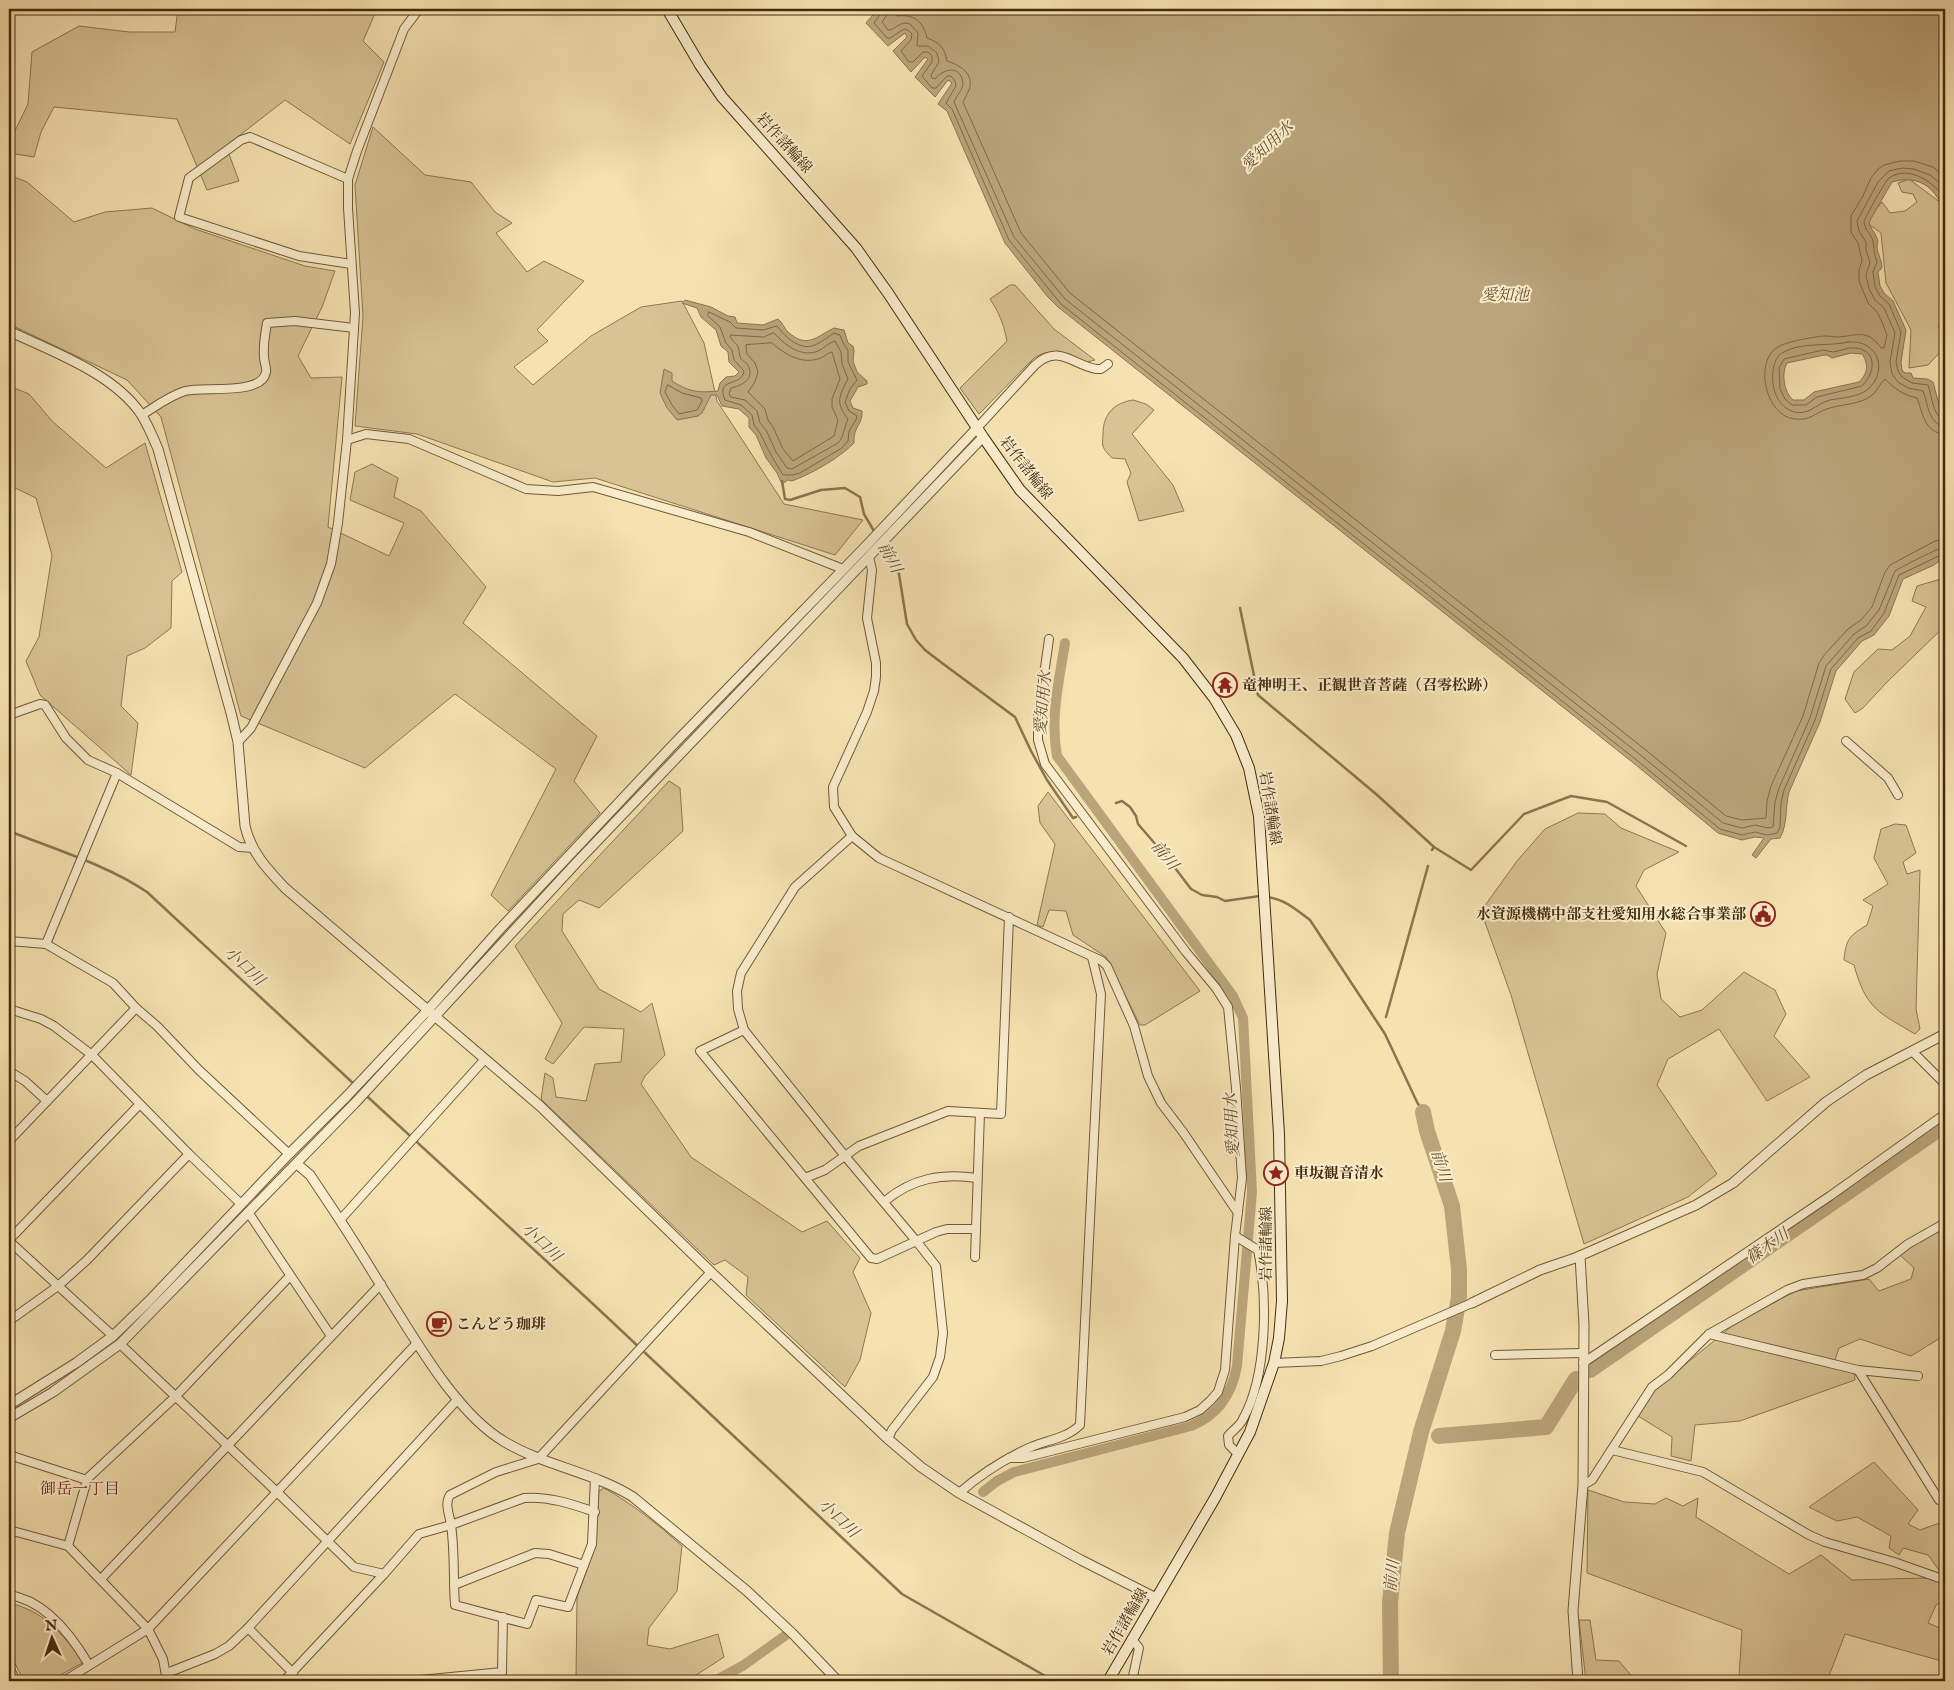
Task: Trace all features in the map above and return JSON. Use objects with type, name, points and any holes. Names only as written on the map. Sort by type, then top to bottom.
[{"type":"main road","name":"岩作諸輪線","points":[[667,9],[700,65],[722,97],[856,248],[925,347],[977,428],[1020,490],[1183,658],[1214,698],[1236,735],[1253,784],[1259,816],[1265,889],[1281,1170],[1282,1301],[1279,1338],[1274,1363],[1250,1432],[1108,1681]]},
{"type":"street","points":[[238,742],[251,728],[317,603],[331,564],[338,523],[347,440],[355,313],[348,208],[348,179],[404,29],[419,9]]},
{"type":"street","points":[[348,179],[250,137],[241,140],[188,178],[179,217],[299,256],[351,264]]},
{"type":"street","points":[[142,415],[167,399],[187,391],[204,388],[242,389],[262,380],[266,373],[264,357],[267,323],[304,321],[354,328]]},
{"type":"street","points":[[9,331],[101,376],[124,395],[142,415],[158,449],[238,742],[245,826],[253,848],[262,863],[285,888],[540,1106],[711,1272],[888,1439],[921,1467],[959,1493],[1080,1560],[1156,1598]]},
{"type":"street","points":[[9,1405],[54,1378],[113,1336],[149,1301],[348,1095],[427,1011],[534,892],[1035,365],[1046,357],[1062,355],[1096,369],[1101,369],[1108,364]]},
{"type":"street","points":[[347,440],[366,434],[409,439],[526,488],[558,490],[593,487],[749,532],[843,569]]},
{"type":"street","points":[[9,1418],[53,1392],[120,1344],[297,1164],[584,854],[983,437]]},
{"type":"street","points":[[869,557],[872,570],[867,618],[876,663],[876,677],[874,691],[867,712],[833,787],[834,808],[852,836],[879,858],[1010,917],[1102,961],[1107,966],[1134,1026],[1148,1076],[1161,1103],[1238,1213]]},
{"type":"street","points":[[1009,1458],[1023,1458],[1185,1417],[1200,1410],[1218,1392],[1225,1370],[1235,1236],[1242,1178],[1228,1007],[1216,988],[1186,952],[1045,764],[1038,740],[1038,717],[1049,639]]},
{"type":"street","points":[[9,715],[40,704],[45,705],[66,738],[88,760],[117,773],[239,847],[253,848]]},
{"type":"street","points":[[1846,741],[1888,778],[1898,795]]},
{"type":"street","points":[[46,944],[117,773]]},
{"type":"street","points":[[852,836],[795,887],[741,972],[737,991],[738,1008],[744,1030],[936,1266],[943,1344],[933,1377],[892,1430],[888,1439]]},
{"type":"street","points":[[805,1178],[825,1170],[859,1146],[948,1111],[1001,1114],[1010,917]]},
{"type":"street","points":[[9,941],[46,944],[113,983],[136,1008],[289,1154]]},
{"type":"street","points":[[959,1493],[982,1473],[1031,1447],[1073,1432],[1080,1425],[1101,994],[1092,957]]},
{"type":"street","points":[[9,1141],[136,1008]]},
{"type":"street","points":[[9,1009],[54,1026],[92,1055],[139,1105],[241,1204]]},
{"type":"street","points":[[744,1030],[700,1051],[871,1258],[877,1258],[936,1232],[947,1229],[976,1229]]},
{"type":"street","points":[[1274,1363],[1315,1362],[1372,1346],[1472,1304],[1540,1270],[1580,1256],[1696,1205],[1733,1183],[1826,1102],[1866,1075],[1945,1034]]},
{"type":"street","points":[[1912,1051],[1945,1084]]},
{"type":"street","points":[[340,1220],[485,1059]]},
{"type":"street","points":[[9,1071],[25,1081],[47,1101]]},
{"type":"street","points":[[113,1336],[9,1240],[139,1105]]},
{"type":"street","points":[[975,1257],[980,1113]]},
{"type":"street","points":[[1583,1363],[1830,1196],[1945,1114]]},
{"type":"street","points":[[9,1321],[58,1286],[87,1260],[189,1154]]},
{"type":"street","points":[[297,1164],[310,1175],[417,1343],[458,1400],[482,1427],[505,1442],[538,1458],[617,1487],[633,1497],[747,1591],[793,1634],[838,1681]]},
{"type":"street","points":[[885,1201],[911,1183],[926,1179],[961,1176],[978,1178]]},
{"type":"street","points":[[248,1212],[330,1336]]},
{"type":"street","points":[[1583,1485],[1592,1480],[1652,1387],[1668,1375],[1709,1334],[1787,1290],[1803,1284],[1863,1274],[1877,1268],[1908,1244],[1945,1223]]},
{"type":"street","points":[[1235,1236],[1258,1250],[1264,1297],[1261,1359],[1256,1384],[1250,1405],[1242,1422],[1228,1436],[1229,1444],[1238,1454]]},
{"type":"street","points":[[1578,1681],[1573,1611],[1583,1485],[1584,1353],[1580,1256]]},
{"type":"street","points":[[595,1478],[592,1544],[568,1607],[536,1600],[528,1624],[455,1605],[451,1525],[447,1506],[447,1499],[450,1495],[496,1472],[538,1458],[711,1272]]},
{"type":"street","points":[[68,1546],[87,1480],[175,1397],[290,1276]]},
{"type":"street","points":[[100,1579],[380,1284]]},
{"type":"street","points":[[1709,1334],[1858,1370],[1918,1376]]},
{"type":"street","points":[[64,1681],[148,1629],[417,1343]]},
{"type":"street","points":[[120,1344],[328,1540],[354,1567],[384,1574]]},
{"type":"street","points":[[1496,1355],[1584,1353]]},
{"type":"street","points":[[1858,1370],[1939,1500]]},
{"type":"street","points":[[9,1530],[68,1546],[148,1629],[161,1654],[167,1677],[215,1654],[228,1646],[248,1628],[458,1400]]},
{"type":"street","points":[[1612,1450],[1703,1472],[1824,1542],[1894,1562],[1945,1580]]},
{"type":"street","points":[[9,1455],[87,1480]]},
{"type":"street","points":[[284,1681],[419,1534],[451,1525],[524,1498],[536,1497],[563,1502],[594,1512]]},
{"type":"street","points":[[454,1585],[535,1553],[549,1554],[584,1565]]},
{"type":"street","points":[[9,1594],[43,1609],[74,1642],[90,1665]]},
{"type":"street","points":[[410,1681],[502,1672],[503,1617]]},
{"type":"street","points":[[248,1628],[293,1673]]},
{"type":"street","points":[[1132,1639],[1139,1648],[1132,1681]]},
{"type":"street","points":[[9,1667],[16,1681]]},
{"type":"shaded area","points":[[178,9],[377,9],[363,41],[384,62],[350,144],[285,100],[226,146],[239,181],[207,190],[177,119],[54,107],[41,132],[34,157],[9,153],[9,143],[28,104],[32,52],[79,26],[129,32],[175,32]]},
{"type":"shaded area","points":[[373,127],[425,175],[471,182],[495,212],[512,223],[496,233],[527,272],[544,261],[584,281],[537,330],[548,341],[514,367],[533,385],[591,336],[641,307],[682,301],[704,343],[717,401],[784,504],[863,520],[835,555],[595,478],[553,482],[417,434],[355,426],[363,316],[355,185]]},
{"type":"shaded area","points":[[9,175],[27,182],[74,222],[105,212],[152,208],[195,229],[305,266],[335,271],[322,307],[298,356],[311,378],[342,377],[328,527],[389,556],[404,523],[350,500],[355,472],[372,464],[398,478],[394,497],[421,511],[486,587],[463,623],[597,736],[574,781],[600,813],[508,911],[491,895],[556,769],[455,694],[365,768],[241,716],[161,417],[127,380],[9,324]]},
{"type":"shaded area","points":[[1909,179],[1945,206],[1945,323],[1938,326],[1945,337],[1945,347],[1928,365],[1909,368],[1911,330],[1886,283],[1881,233],[1866,222],[1882,202],[1890,213],[1905,211],[1917,202],[1913,194],[1902,192],[1898,183]]},
{"type":"shaded area","points":[[1010,285],[1015,285],[1054,329],[1095,360],[1087,362],[1060,352],[1041,354],[1034,358],[979,414],[960,388],[1007,341],[1001,319],[990,299]]},
{"type":"shaded area","points":[[9,386],[29,394],[52,421],[106,468],[145,443],[182,572],[172,581],[171,628],[145,648],[127,656],[121,706],[138,723],[131,775],[40,695],[26,661],[39,637],[52,555],[36,498],[9,485]]},
{"type":"shaded area","points":[[1133,400],[1146,404],[1154,410],[1132,434],[1173,485],[1184,511],[1139,521],[1127,482],[1131,473],[1125,459],[1112,458],[1104,448],[1104,427],[1107,415],[1120,404]]},
{"type":"shaded area","points":[[1945,576],[1945,626],[1863,708],[1855,713],[1845,699],[1854,672],[1878,649],[1892,650],[1910,636],[1926,607],[1912,601],[1917,586]]},
{"type":"shaded area","points":[[669,781],[680,788],[683,831],[599,908],[579,900],[563,914],[562,931],[599,989],[641,1012],[652,1003],[665,1055],[645,1076],[641,1084],[691,1157],[802,1232],[827,1221],[860,1258],[853,1272],[871,1313],[860,1360],[845,1387],[746,1295],[748,1277],[725,1260],[714,1265],[541,1099],[545,1073],[553,1078],[556,1097],[586,1101],[595,1064],[621,1062],[624,1029],[584,1027],[553,1064],[545,1059],[562,1023],[515,946]]},
{"type":"shaded area","points":[[1048,792],[1200,991],[1145,1025],[1140,1025],[1106,957],[1073,935],[1066,911],[1049,910],[1043,927],[1037,925],[1055,844],[1040,823],[1038,806]]},
{"type":"shaded area","points":[[1578,813],[1605,814],[1621,828],[1679,852],[1644,870],[1636,886],[1666,933],[1657,974],[1661,999],[1680,1017],[1702,1010],[1744,972],[1775,990],[1786,1014],[1774,1036],[1810,1077],[1767,1101],[1719,1029],[1668,1059],[1657,1085],[1717,1174],[1688,1197],[1584,1244],[1511,995],[1481,911],[1517,861],[1545,829]]},
{"type":"shaded area","points":[[1895,824],[1906,825],[1916,853],[1903,862],[1907,874],[1920,870],[1916,1009],[1920,1029],[1915,1034],[1875,1008],[1863,991],[1854,965],[1844,960],[1847,943],[1852,935],[1867,925],[1873,906],[1863,900],[1888,884],[1874,858],[1881,829]]},
{"type":"shaded area","points":[[1945,1228],[1945,1335],[1911,1356],[1860,1339],[1839,1348],[1833,1366],[1854,1371],[1855,1380],[1740,1421],[1695,1425],[1691,1461],[1671,1456],[1672,1437],[1638,1416],[1654,1390],[1737,1322],[1796,1291],[1869,1279],[1879,1291],[1911,1279],[1914,1268],[1900,1255],[1921,1240]]},
{"type":"shaded area","points":[[1874,1462],[1918,1510],[1908,1524],[1920,1530],[1945,1521],[1945,1600],[1936,1605],[1928,1623],[1945,1630],[1945,1662],[1845,1634],[1827,1681],[1734,1681],[1739,1677],[1742,1630],[1587,1573],[1588,1490],[1624,1502],[1655,1504],[1666,1498],[1683,1506],[1698,1498],[1696,1517],[1789,1574],[1821,1555],[1852,1580],[1923,1578],[1939,1580],[1941,1573],[1928,1555],[1903,1548],[1899,1555],[1889,1548],[1891,1536],[1857,1517],[1837,1521],[1809,1507]]},
{"type":"shaded area","points":[[604,1488],[644,1515],[682,1546],[677,1591],[649,1628],[647,1645],[670,1649],[718,1634],[724,1657],[687,1681],[576,1681],[577,1597],[595,1548],[599,1491]]},
{"type":"shaded area","points":[[9,1603],[32,1611],[50,1623],[81,1657],[82,1663],[50,1681],[24,1681],[9,1652]]},
{"type":"shaded area","points":[[1579,1620],[1590,1620],[1596,1660],[1619,1661],[1636,1681],[1586,1681]]},
{"type":"water","name":"愛知池","points":[[878,9],[1945,9],[1945,231],[1943,229],[1941,207],[1937,197],[1924,184],[1914,181],[1892,182],[1869,222],[1877,239],[1877,248],[1881,262],[1882,268],[1878,272],[1880,286],[1884,293],[1893,301],[1906,330],[1901,362],[1902,370],[1905,373],[1911,373],[1913,378],[1927,379],[1933,382],[1941,412],[1945,417],[1945,557],[1934,565],[1903,579],[1889,616],[1874,635],[1862,641],[1836,671],[1820,722],[1789,792],[1783,833],[1780,838],[1771,839],[1756,858],[1752,855],[1764,838],[1755,837],[1742,840],[1718,833],[1636,765],[1058,307],[1005,243],[947,111],[938,104],[952,83],[948,80],[935,97],[915,77],[928,59],[925,57],[911,72],[893,51],[907,37],[905,33],[888,46],[866,23]],"holes":[[[1851,353],[1862,354],[1867,368],[1859,382],[1814,392],[1804,400],[1793,400],[1787,392],[1784,377],[1787,363],[1824,355],[1832,358]]]},
{"type":"water","points":[[685,300],[711,307],[728,316],[735,317],[737,323],[763,325],[778,319],[788,332],[806,341],[817,338],[834,328],[844,330],[848,343],[853,346],[853,361],[857,372],[867,381],[867,384],[858,387],[850,401],[853,408],[862,411],[854,443],[841,455],[817,470],[782,484],[777,473],[766,458],[756,435],[749,427],[749,418],[739,409],[722,406],[717,395],[711,395],[702,413],[698,416],[677,420],[667,408],[660,393],[664,369],[672,373],[672,381],[689,390],[699,392],[718,391],[720,383],[726,377],[735,376],[739,372],[729,362],[728,352],[721,346],[716,330],[701,317],[697,308],[682,303]]},
{"type":"waterway","name":"前川","points":[[782,481],[785,499],[790,500],[821,490],[845,488],[860,497],[864,514],[899,574],[907,624],[916,640],[925,650],[1015,717],[1047,780],[1073,818],[1076,817]]},
{"type":"waterway","points":[[1240,608],[1258,695],[1376,794],[1434,847],[1432,850]]},
{"type":"waterway","name":"愛知用水","points":[[983,1492],[997,1481],[1014,1472],[1191,1426],[1216,1410],[1232,1386],[1237,1366],[1252,1192],[1243,1018],[1233,996],[1057,756],[1054,728],[1058,685],[1065,643]]},
{"type":"waterway","points":[[1434,847],[1471,870],[1524,814],[1571,796],[1607,802],[1686,846]]},
{"type":"waterway","name":"前川","points":[[1116,803],[1122,801],[1130,807],[1136,816],[1138,824],[1191,889],[1202,895],[1217,897],[1225,901],[1260,896]]},
{"type":"waterway","name":"小口川","points":[[9,831],[98,866],[147,892],[354,1084]]},
{"type":"waterway","points":[[1386,1017],[1428,866]]},
{"type":"waterway","name":"前川","points":[[1266,897],[1284,902],[1310,920],[1385,1034],[1423,1112]]},
{"type":"waterway","name":"小口川","points":[[358,1088],[592,1303],[902,1594],[1054,1681]]},
{"type":"waterway","name":"前川","points":[[1391,1681],[1390,1603],[1397,1533],[1421,1432],[1453,1331],[1459,1297],[1459,1270],[1452,1206],[1427,1131],[1423,1112]]},
{"type":"waterway","name":"篠木川","points":[[1590,1370],[1945,1125]]},
{"type":"waterway","name":"篠木川","points":[[1439,1436],[1546,1427],[1576,1379]]},
{"type":"waterway","name":"愛知用水","points":[[715,1681],[744,1665],[786,1635]]},
{"type":"place","name":"竜神明王、正観世音菩薩（召零松跡）","points":[[1225,685]]},
{"type":"place","name":"水資源機構中部支社愛知用水総合事業部","points":[[1763,914]]},
{"type":"place","name":"車坂観音清水","points":[[1276,1173]]},
{"type":"place","name":"こんどう珈琲","points":[[439,1324]]},
{"type":"district","name":"御岳一丁目","points":[[80,1490]]}]
